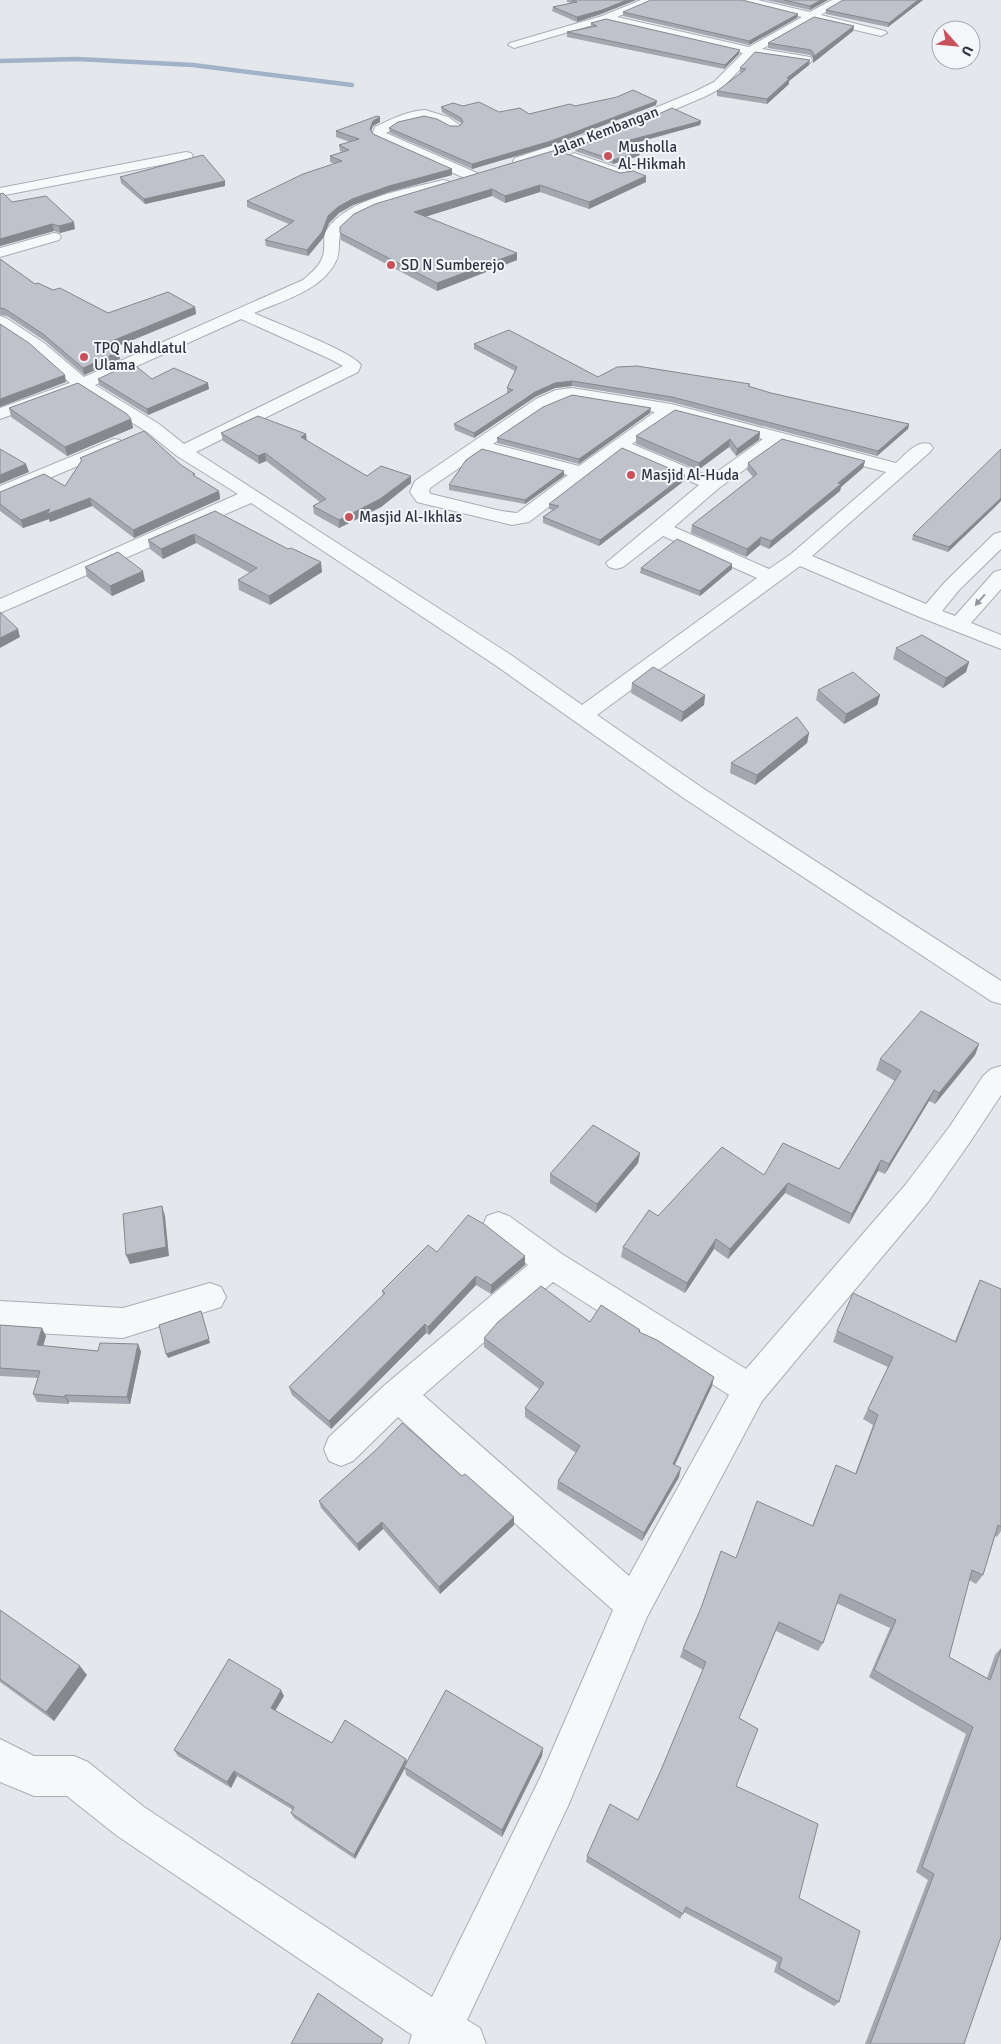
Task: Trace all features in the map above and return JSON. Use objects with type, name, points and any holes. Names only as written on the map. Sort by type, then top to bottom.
[{"type":"street","points":[[514,45],[606,18],[650,0]]},
{"type":"street","points":[[745,0],[881,33]]},
{"type":"street","name":"Jalan Kembangan","points":[[505,166],[556,151],[619,128],[700,94],[718,85],[751,51],[809,16],[840,0]]},
{"type":"street","points":[[606,18],[751,51],[806,60]]},
{"type":"street","points":[[455,126],[433,114],[422,114],[411,116],[380,130],[379,133],[381,137],[472,176]]},
{"type":"street","points":[[556,151],[625,175]]},
{"type":"street","points":[[0,192],[186,156]]},
{"type":"street","points":[[0,414],[82,384],[308,283],[330,261],[332,234],[342,220],[359,210],[384,200],[488,171]]},
{"type":"street","points":[[0,253],[54,236]]},
{"type":"street","points":[[183,452],[352,368],[353,365],[343,358],[285,331],[240,313]]},
{"type":"street","points":[[0,321],[38,346],[82,384],[153,428],[183,452],[252,495],[503,660],[693,793],[1001,994]]},
{"type":"street","points":[[671,409],[619,445],[528,515],[512,519],[421,496],[419,489],[422,485],[542,404],[562,394],[584,394],[671,409],[899,470]]},
{"type":"street","points":[[0,493],[153,428]]},
{"type":"street","points":[[616,563],[661,528],[712,484],[777,437]]},
{"type":"street","points":[[619,445],[712,484]]},
{"type":"street","points":[[478,446],[582,474]]},
{"type":"street","points":[[582,715],[798,558],[924,448]]},
{"type":"street","points":[[0,607],[252,495]]},
{"type":"street","points":[[661,528],[770,577]]},
{"type":"street","points":[[929,614],[952,586],[996,549]]},
{"type":"street","points":[[798,558],[1001,643]]},
{"type":"street","points":[[959,624],[1001,576]]},
{"type":"street","points":[[0,1758],[14,1768],[34,1776],[74,1776],[130,1821],[445,2039],[554,1792],[634,1604],[750,1390],[917,1193],[960,1134],[993,1084],[1001,1077]]},
{"type":"street","points":[[498,1225],[550,1264],[750,1390]]},
{"type":"street","points":[[341,1448],[398,1394],[477,1329],[550,1264]]},
{"type":"street","points":[[0,1316],[123,1323],[210,1298]]},
{"type":"street","points":[[398,1394],[487,1476],[634,1604]]},
{"type":"building","points":[[572,0],[627,0],[577,17],[553,7],[577,2]]},
{"type":"building","points":[[651,0],[742,0],[798,14],[749,41],[623,12]]},
{"type":"building","points":[[784,0],[821,0],[810,6]]},
{"type":"building","points":[[843,0],[918,0],[889,23],[826,10]]},
{"type":"building","points":[[814,17],[854,26],[813,57],[814,54],[811,50],[768,43]]},
{"type":"building","points":[[606,19],[740,50],[725,65],[567,32],[597,26],[591,23]]},
{"type":"building","points":[[755,52],[810,60],[787,78],[789,79],[767,99],[717,91],[746,69],[740,68]]},
{"type":"building","points":[[633,90],[657,101],[551,141],[472,164],[389,128],[398,122],[424,116],[437,119],[450,126],[460,126],[463,122],[461,118],[441,107],[453,103],[463,106],[479,102],[499,112],[520,108],[529,114],[570,104],[575,106],[617,97]]},
{"type":"building","points":[[672,108],[701,121],[619,143],[640,152],[613,160],[575,147],[625,129]]},
{"type":"building","points":[[377,116],[380,117],[373,121],[370,129],[373,134],[452,169],[389,186],[352,199],[338,207],[328,216],[322,232],[307,250],[265,240],[294,221],[247,201],[303,174],[342,161],[330,156],[349,150],[339,145],[359,139],[336,131]]},
{"type":"building","points":[[556,150],[620,173],[633,171],[646,176],[589,202],[540,185],[505,196],[492,189],[414,212],[517,253],[437,283],[340,233],[340,227],[354,214],[375,204]]},
{"type":"building","points":[[203,155],[225,181],[144,199],[120,177]]},
{"type":"building","points":[[3,193],[12,202],[46,196],[74,222],[59,226],[52,224],[0,239],[0,194]]},
{"type":"building","points":[[0,259],[35,284],[38,283],[53,290],[60,288],[108,313],[168,292],[195,307],[107,343],[118,352],[83,368],[43,334],[5,309],[0,308]]},
{"type":"building","points":[[0,324],[29,343],[65,375],[0,399]]},
{"type":"building","points":[[509,330],[598,377],[617,367],[637,366],[750,384],[748,386],[771,393],[909,424],[878,451],[672,397],[572,381],[555,383],[535,392],[474,433],[454,424],[513,390],[507,388],[517,367],[474,344]]},
{"type":"building","points":[[132,363],[152,379],[174,368],[208,383],[147,409],[98,379]]},
{"type":"building","points":[[78,383],[127,414],[131,419],[65,447],[9,408]]},
{"type":"building","points":[[572,395],[651,408],[579,459],[497,438],[543,407]]},
{"type":"building","points":[[675,410],[760,432],[737,449],[730,439],[699,463],[636,436]]},
{"type":"building","points":[[258,416],[306,434],[301,437],[367,476],[381,466],[411,476],[380,499],[339,520],[313,506],[326,499],[265,453],[258,456],[221,433]]},
{"type":"building","points":[[144,431],[181,465],[195,474],[193,475],[219,491],[133,530],[90,498],[47,514],[50,509],[21,520],[0,504],[0,492],[44,474],[65,486],[82,460],[80,458]]},
{"type":"building","points":[[782,439],[865,461],[838,483],[841,484],[771,541],[761,537],[747,549],[692,525],[757,474],[748,463]]},
{"type":"building","points":[[622,448],[685,475],[600,540],[543,517],[559,506],[549,504]]},
{"type":"building","points":[[0,449],[26,464],[0,475]]},
{"type":"building","points":[[482,449],[564,471],[525,500],[449,485],[466,460]]},
{"type":"building","points":[[1001,449],[1001,498],[999,500],[949,547],[913,535]]},
{"type":"building","points":[[215,511],[288,549],[291,548],[321,562],[269,596],[238,580],[257,568],[194,534],[161,549],[148,540]]},
{"type":"building","points":[[677,539],[732,564],[700,591],[641,568]]},
{"type":"building","points":[[118,552],[143,571],[110,586],[85,567]]},
{"type":"building","points":[[0,612],[18,629],[0,638]]},
{"type":"building","points":[[922,635],[969,662],[946,678],[896,648]]},
{"type":"building","points":[[653,667],[705,695],[683,712],[632,683]]},
{"type":"building","points":[[853,672],[880,695],[846,714],[818,690]]},
{"type":"building","points":[[797,717],[809,733],[757,775],[731,763]]},
{"type":"building","points":[[921,1011],[979,1044],[939,1093],[934,1090],[889,1164],[881,1160],[852,1214],[788,1183],[730,1249],[716,1239],[687,1283],[623,1247],[649,1210],[658,1216],[722,1147],[764,1175],[783,1143],[839,1169],[901,1071],[880,1059]]},
{"type":"building","points":[[593,1125],[640,1153],[597,1204],[550,1174]]},
{"type":"building","points":[[162,1206],[166,1247],[126,1255],[123,1214]]},
{"type":"building","points":[[468,1215],[484,1224],[525,1256],[491,1285],[476,1276],[428,1327],[425,1324],[329,1421],[289,1387],[385,1293],[382,1291],[428,1245],[437,1252]]},
{"type":"building","points":[[980,1280],[1001,1289],[1001,1527],[998,1525],[983,1575],[972,1570],[949,1657],[990,1680],[1001,1650],[1001,1937],[964,2044],[870,2044],[934,1874],[922,1867],[973,1727],[874,1670],[896,1620],[840,1594],[823,1643],[779,1622],[739,1718],[758,1729],[736,1786],[818,1824],[799,1898],[860,1931],[839,2002],[779,1968],[782,1958],[686,1907],[683,1914],[587,1856],[610,1804],[638,1820],[661,1770],[706,1662],[683,1649],[701,1608],[721,1551],[736,1558],[757,1501],[813,1526],[836,1465],[856,1474],[878,1415],[868,1409],[893,1357],[837,1331],[853,1293],[956,1342]]},
{"type":"building","points":[[541,1286],[590,1322],[601,1305],[640,1330],[639,1332],[657,1340],[714,1377],[673,1464],[681,1468],[644,1533],[558,1481],[580,1446],[525,1408],[544,1383],[484,1338],[498,1322]]},
{"type":"building","points":[[201,1311],[209,1339],[166,1354],[159,1325]]},
{"type":"building","points":[[0,1325],[42,1328],[37,1345],[98,1351],[100,1343],[138,1344],[127,1397],[65,1395],[65,1397],[33,1394],[40,1371],[0,1368]]},
{"type":"building","points":[[402,1423],[462,1476],[465,1474],[514,1517],[439,1587],[382,1522],[357,1544],[319,1501],[376,1450]]},
{"type":"building","points":[[0,1610],[80,1666],[46,1712],[0,1679]]},
{"type":"building","points":[[229,1659],[281,1690],[271,1708],[332,1743],[345,1720],[406,1759],[354,1855],[291,1813],[294,1807],[234,1771],[227,1782],[174,1750]]},
{"type":"building","points":[[446,1690],[543,1748],[502,1830],[404,1767]]},
{"type":"building","points":[[318,1993],[383,2039],[381,2044],[291,2044]]},
{"type":"waterway","points":[[0,61],[77,59],[193,65],[352,85]]},
{"type":"place","name":"Musholla Al-Hikmah","points":[[608,156]]},
{"type":"place","name":"SD N Sumberejo","points":[[391,265]]},
{"type":"place","name":"TPQ Nahdlatul Ulama","points":[[84,357]]},
{"type":"place","name":"Masjid Al-Huda","points":[[631,475]]},
{"type":"place","name":"Masjid Al-Ikhlas","points":[[349,517]]}]
